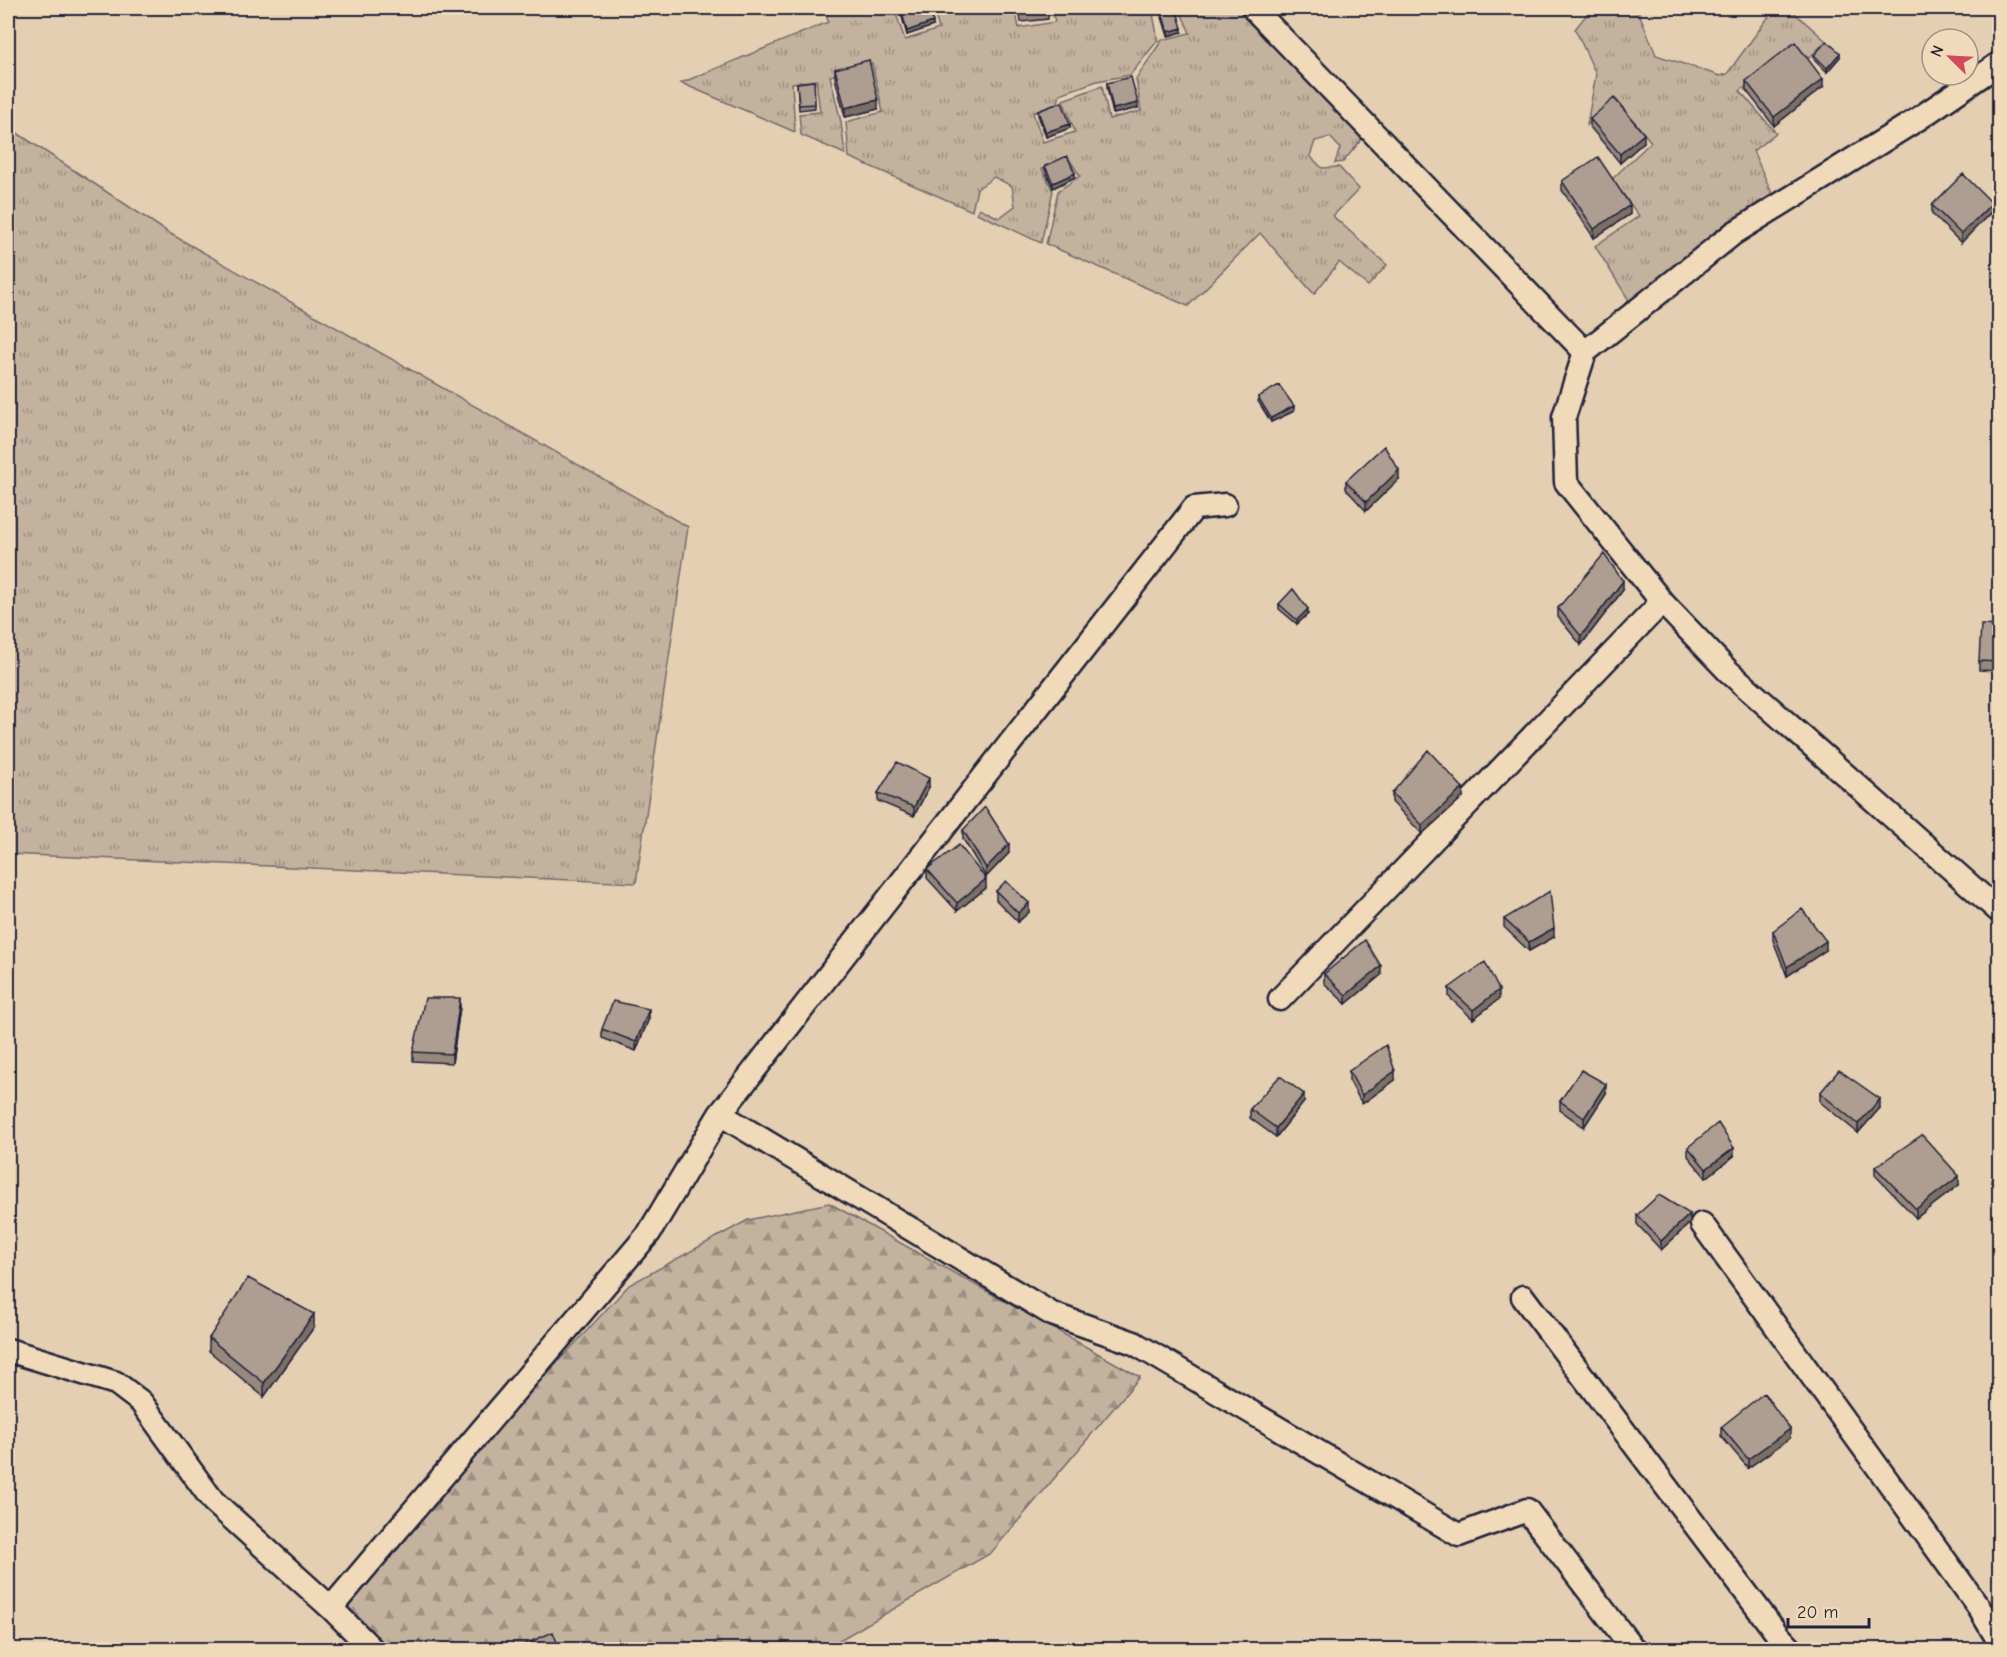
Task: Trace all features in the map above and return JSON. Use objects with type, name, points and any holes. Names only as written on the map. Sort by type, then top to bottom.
[{"type":"street","points":[[1253,8],[1585,352]]},
{"type":"street","points":[[2000,63],[1918,119],[1734,233],[1585,352],[1564,417],[1566,482],[1662,602],[1728,671],[2000,912]]},
{"type":"street","points":[[331,1608],[649,1233],[720,1114],[1194,508],[1225,505]]},
{"type":"street","points":[[1280,999],[1662,602]]},
{"type":"street","points":[[720,1114],[1052,1314],[1134,1343],[1459,1535],[1527,1510],[1634,1650]]},
{"type":"street","points":[[1702,1224],[1978,1606],[2000,1643]]},
{"type":"street","points":[[1523,1297],[1778,1635],[1792,1650]]},
{"type":"street","points":[[8,1350],[116,1383],[141,1402],[213,1501],[331,1608],[373,1650]]},
{"type":"green space","points":[[825,8],[905,8],[895,11],[905,40],[939,29],[933,8],[1015,8],[1019,28],[1055,22],[1052,8],[1168,8],[1153,14],[1158,40],[1130,75],[1097,81],[1060,94],[1058,103],[1033,113],[1043,142],[1075,132],[1063,100],[1102,86],[1109,119],[1141,111],[1136,79],[1162,40],[1190,33],[1179,8],[1253,8],[1371,128],[1343,162],[1335,163],[1340,148],[1330,137],[1315,141],[1310,156],[1322,168],[1339,167],[1359,189],[1333,216],[1387,265],[1368,286],[1339,262],[1314,294],[1260,233],[1188,306],[1046,244],[1058,191],[1080,176],[1068,157],[1042,169],[1053,191],[1041,243],[977,213],[979,208],[999,218],[1015,206],[1012,186],[994,177],[977,189],[972,211],[849,157],[846,122],[883,112],[872,64],[830,76],[841,122],[845,154],[801,135],[799,114],[820,112],[816,80],[792,83],[795,132],[681,83],[828,22]]},
{"type":"green space","points":[[1592,8],[1637,8],[1656,55],[1720,76],[1727,74],[1775,8],[1789,8],[1826,41],[1809,58],[1795,45],[1740,91],[1776,133],[1753,151],[1775,200],[1630,302],[1595,246],[1639,216],[1612,179],[1651,142],[1616,99],[1587,125],[1596,74],[1575,29]]},
{"type":"green space","points":[[8,127],[169,233],[688,527],[636,883],[8,854]]},
{"type":"green space","points":[[829,1203],[1140,1377],[991,1553],[824,1649],[384,1649],[331,1608],[629,1285],[748,1220]]},
{"type":"building","points":[[929,8],[933,22],[907,31],[901,9]]},
{"type":"building","points":[[1020,8],[1048,8],[1048,10],[1021,13]]},
{"type":"building","points":[[1176,8],[1182,28],[1168,32],[1161,10]]},
{"type":"building","points":[[1827,41],[1840,53],[1827,68],[1814,55]]},
{"type":"building","points":[[1795,42],[1823,79],[1774,117],[1746,81]]},
{"type":"building","points":[[869,60],[878,100],[845,108],[835,69]]},
{"type":"building","points":[[1131,77],[1138,103],[1113,109],[1107,83]]},
{"type":"building","points":[[814,81],[815,104],[799,105],[797,83]]},
{"type":"building","points":[[1614,98],[1644,134],[1620,154],[1590,119]]},
{"type":"building","points":[[1062,102],[1070,124],[1046,132],[1038,111]]},
{"type":"building","points":[[1067,156],[1075,173],[1053,183],[1045,166]]},
{"type":"building","points":[[1598,157],[1630,205],[1594,229],[1562,181]]},
{"type":"building","points":[[1963,174],[1992,203],[1961,234],[1932,205]]},
{"type":"building","points":[[1279,385],[1294,406],[1271,418],[1258,397]]},
{"type":"building","points":[[1384,446],[1399,470],[1366,502],[1346,481]]},
{"type":"building","points":[[1604,554],[1623,581],[1581,636],[1558,608]]},
{"type":"building","points":[[1293,589],[1308,609],[1297,620],[1279,604]]},
{"type":"building","points":[[1981,625],[2000,626],[2000,662],[1979,661]]},
{"type":"building","points":[[1428,750],[1463,788],[1422,825],[1392,793]]},
{"type":"building","points":[[897,762],[929,778],[914,807],[878,793]]},
{"type":"building","points":[[985,807],[1009,844],[986,868],[963,830]]},
{"type":"building","points":[[959,845],[986,879],[957,903],[927,869]]},
{"type":"building","points":[[1006,881],[1029,903],[1018,913],[996,891]]},
{"type":"building","points":[[1550,891],[1554,928],[1529,942],[1504,919]]},
{"type":"building","points":[[1802,909],[1826,941],[1787,967],[1773,931]]},
{"type":"building","points":[[1365,940],[1381,966],[1346,995],[1324,974]]},
{"type":"building","points":[[1485,962],[1499,990],[1473,1010],[1449,988]]},
{"type":"building","points":[[425,998],[460,998],[452,1054],[413,1052]]},
{"type":"building","points":[[613,1001],[649,1009],[636,1042],[602,1029]]},
{"type":"building","points":[[1386,1045],[1395,1071],[1362,1095],[1349,1071]]},
{"type":"building","points":[[1581,1070],[1606,1084],[1584,1118],[1560,1101]]},
{"type":"building","points":[[1839,1070],[1880,1099],[1858,1124],[1820,1093]]},
{"type":"building","points":[[1280,1076],[1304,1094],[1276,1128],[1250,1109]]},
{"type":"building","points":[[1718,1123],[1734,1148],[1706,1169],[1688,1147]]},
{"type":"building","points":[[1922,1135],[1959,1176],[1916,1209],[1875,1167]]},
{"type":"building","points":[[1659,1195],[1690,1214],[1661,1241],[1637,1215]]},
{"type":"building","points":[[2000,1225],[2000,1236],[1994,1231]]},
{"type":"building","points":[[248,1278],[314,1314],[264,1383],[209,1338]]},
{"type":"building","points":[[1764,1393],[1790,1429],[1748,1459],[1721,1427]]},
{"type":"building","points":[[553,1632],[560,1650],[511,1650]]}]
